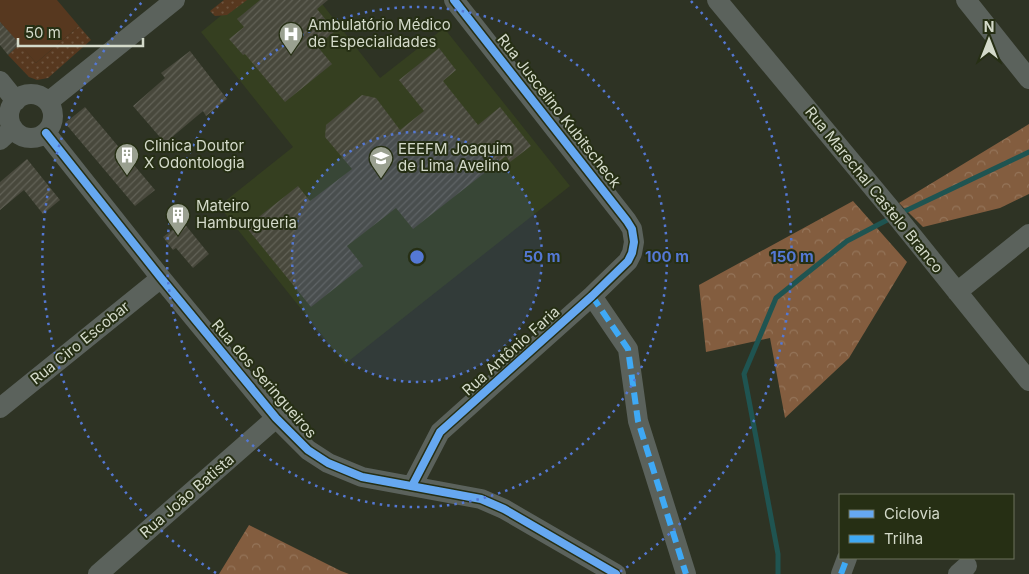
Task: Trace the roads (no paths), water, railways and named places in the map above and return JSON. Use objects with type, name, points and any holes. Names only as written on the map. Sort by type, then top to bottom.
[{"type":"street","points":[[48,102],[175,0]]},
{"type":"street","name":"Rua Juscelino Kubitscheck","points":[[454,0],[627,221],[632,230],[634,242]]},
{"type":"street","name":"Rua Marechal Castelo Branco","points":[[717,0],[903,224],[1029,380]]},
{"type":"street","points":[[966,0],[1029,79]]},
{"type":"street","points":[[0,81],[16,101]]},
{"type":"street","points":[[28,95],[36,95],[48,102],[53,115],[53,122],[46,133],[32,138],[18,134],[6,134],[10,122],[9,114],[11,107],[16,101],[28,95]]},
{"type":"street","name":"Rua dos Seringueiros","points":[[46,133],[161,278],[276,418],[308,450],[328,463],[362,477],[481,499],[504,509],[616,574]]},
{"type":"street","points":[[957,292],[1029,234]]},
{"type":"street","name":"Rua Antônio Faria","points":[[412,486],[440,432],[592,296],[628,261],[634,242]]},
{"type":"street","name":"Rua Ciro Escobar","points":[[0,408],[161,278]]},
{"type":"street","points":[[592,296],[628,349],[638,421],[686,574]]},
{"type":"street","name":"Rua João Batista","points":[[98,574],[276,418]]},
{"type":"street","points":[[841,574],[847,559]]},
{"type":"waterway","points":[[901,213],[1029,152]]},
{"type":"waterway","points":[[778,574],[778,554],[744,374],[776,298],[847,241],[891,218]]},
{"type":"place","name":"Ambulatório Médico de Especialidades","points":[[291,55]]},
{"type":"place","name":"Clinica Doutor X Odontologia","points":[[127,176]]},
{"type":"place","name":"EEEFM Joaquim de Lima Avelino","points":[[381,179]]},
{"type":"place","name":"Mateiro Hamburgueria","points":[[178,236]]}]
